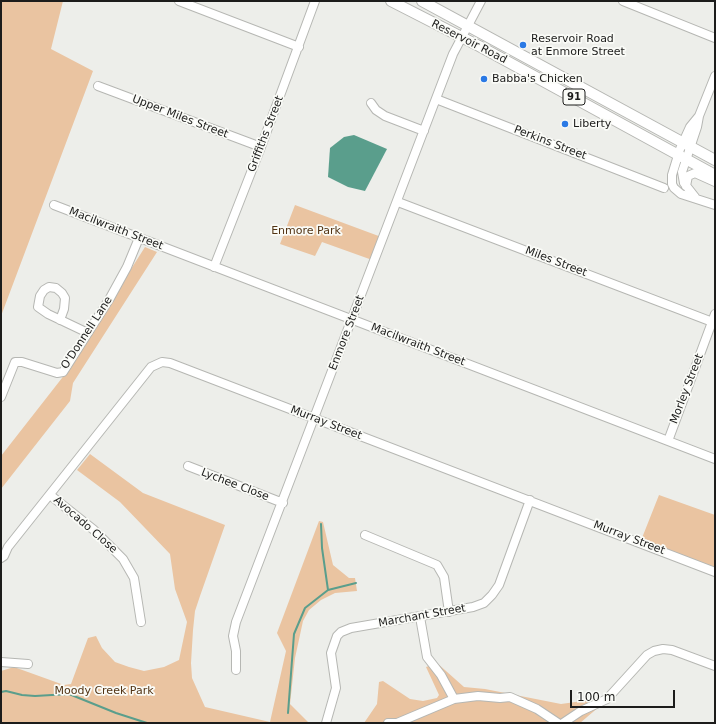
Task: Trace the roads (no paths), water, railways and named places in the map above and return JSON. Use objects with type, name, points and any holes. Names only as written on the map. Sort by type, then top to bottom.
[{"type":"main road","name":"Reservoir Road","points":[[391,1],[683,156],[715,175]]},
{"type":"main road","name":"Reservoir Road","points":[[422,1],[715,160]]},
{"type":"street","points":[[179,1],[299,47]]},
{"type":"street","name":"Griffiths Street","points":[[214,267],[299,47],[315,1]]},
{"type":"street","name":"Enmore Street","points":[[236,670],[236,652],[233,636],[236,622],[353,320],[436,99],[461,38],[480,1]]},
{"type":"street","points":[[623,1],[715,38]]},
{"type":"street","points":[[715,76],[699,116],[690,127],[683,156],[672,175],[673,186],[678,192],[715,205]]},
{"type":"street","name":"Upper Miles Street","points":[[98,86],[261,147]]},
{"type":"street","name":"Perkins Street","points":[[436,99],[664,188]]},
{"type":"street","points":[[371,103],[376,110],[385,116],[424,130]]},
{"type":"street","points":[[683,156],[682,175],[686,186],[695,197]]},
{"type":"street","points":[[686,186],[688,176],[695,173],[715,182]]},
{"type":"street","name":"Miles Street","points":[[398,202],[714,320]]},
{"type":"street","name":"Macilwraith Street","points":[[54,205],[715,459]]},
{"type":"street","name":"O'Donnell Lane","points":[[1,397],[15,362],[22,362],[57,373],[63,372],[123,275],[139,238]]},
{"type":"street","points":[[60,320],[88,333]]},
{"type":"street","name":"Morley Street","points":[[668,441],[714,320]]},
{"type":"street","name":"Murray Street","points":[[1,558],[4,556],[8,546],[151,367],[162,362],[170,363],[715,572]]},
{"type":"street","name":"Lychee Close","points":[[188,466],[283,503]]},
{"type":"street","name":"Avocado Close","points":[[50,495],[94,530],[126,564],[134,578],[141,622]]},
{"type":"street","name":"Marchant Street","points":[[326,723],[336,688],[332,646],[337,636],[341,632],[351,628],[449,612],[474,607],[484,603],[492,596],[499,585],[530,500]]},
{"type":"street","points":[[365,535],[437,565],[444,577],[449,612]]},
{"type":"street","points":[[420,617],[427,657],[442,675],[454,699]]},
{"type":"street","points":[[563,723],[607,699],[647,655],[654,651],[663,649],[672,650],[715,666]]},
{"type":"street","points":[[1,662],[28,664]]},
{"type":"street","points":[[388,723],[397,723],[454,699],[469,696],[500,698],[510,697],[518,702],[537,709],[558,723]]},
{"type":"waterway","points":[[321,524],[322,548],[328,590]]},
{"type":"waterway","points":[[288,713],[294,634],[305,608],[328,590],[356,583]]},
{"type":"waterway","points":[[1,692],[6,691],[22,695],[35,696],[69,694],[116,713],[147,723]]},
{"type":"place","name":"Reservoir Road at Enmore Street","points":[[523,45]]},
{"type":"place","name":"Babba's Chicken","points":[[484,79]]},
{"type":"place","name":"Liberty","points":[[565,124]]},
{"type":"park label","name":"Enmore Park","points":[[306,231]]},
{"type":"park label","name":"Moody Creek Park","points":[[104,691]]}]
